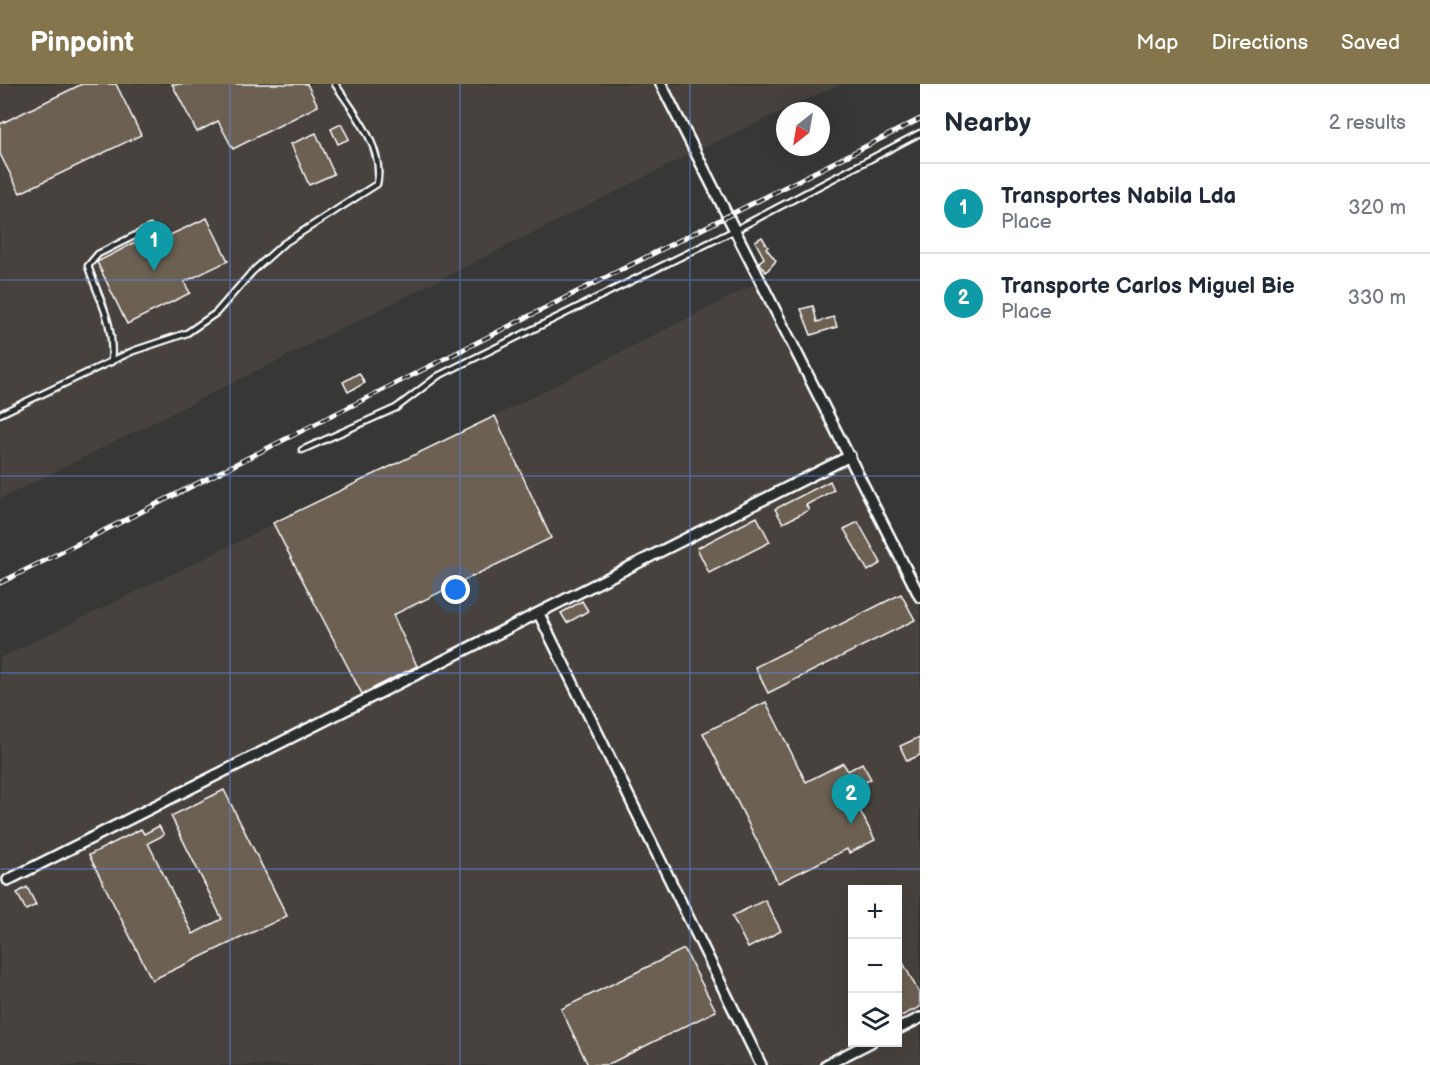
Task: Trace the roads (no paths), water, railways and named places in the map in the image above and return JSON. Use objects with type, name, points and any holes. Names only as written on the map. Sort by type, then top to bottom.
[{"type":"street","points":[[661,84],[733,231],[850,456],[920,597]]},
{"type":"street","points":[[8,880],[850,456]]},
{"type":"street","points":[[539,614],[761,1065]]},
{"type":"street","points":[[902,1027],[920,1018]]},
{"type":"street","points":[[826,1065],[861,1047]]},
{"type":"lane","points":[[0,414],[133,351],[187,333],[216,313],[252,272],[283,244],[376,184],[380,169],[371,142],[335,84]]},
{"type":"lane","points":[[302,450],[396,408],[438,376],[733,231],[920,133]]},
{"type":"lane","points":[[111,362],[113,342],[111,325],[88,266],[98,254],[150,228]]},
{"type":"railway","points":[[0,583],[920,119]]},
{"type":"place","name":"Transportes Nabila Lda","points":[[154,271]]},
{"type":"place","name":"Transporte Carlos Miguel Bie","points":[[851,824]]}]
